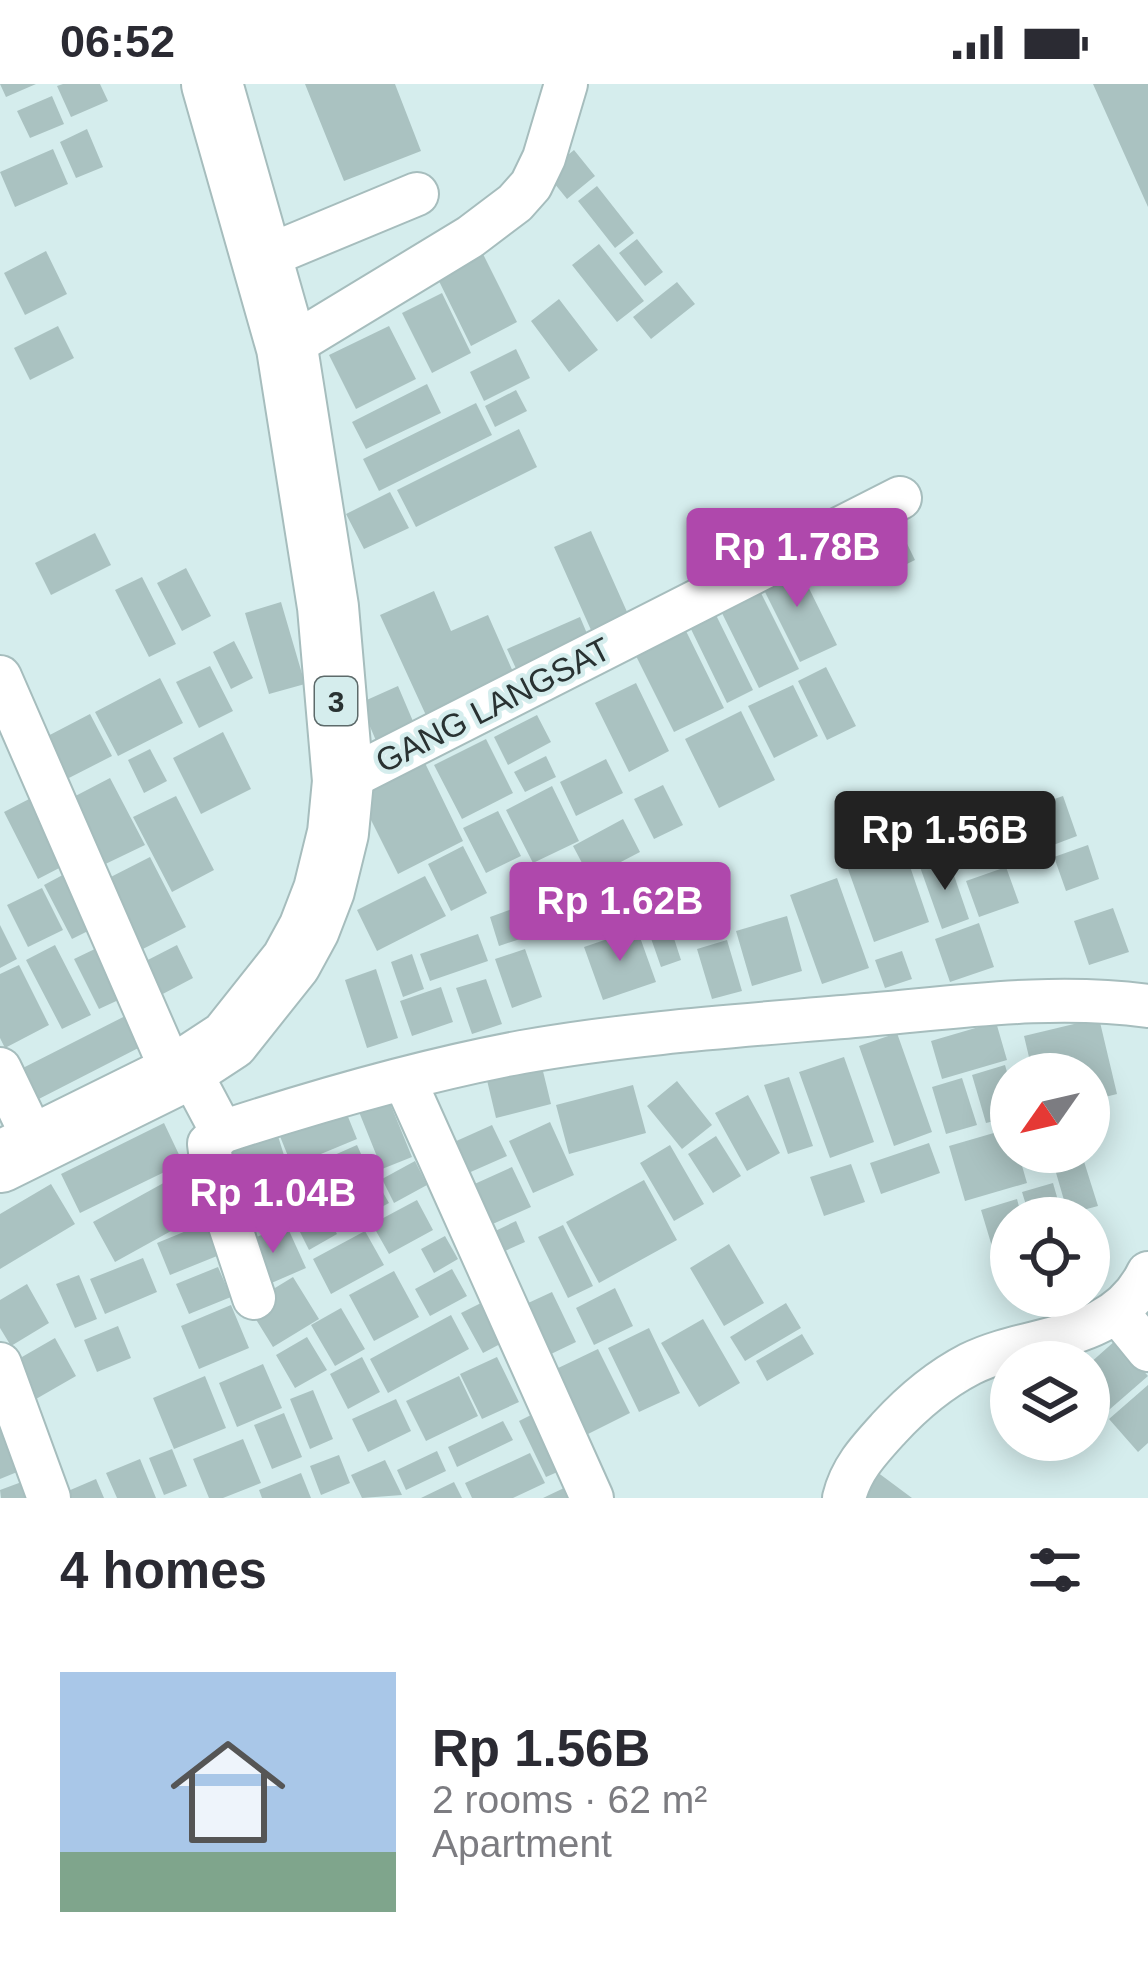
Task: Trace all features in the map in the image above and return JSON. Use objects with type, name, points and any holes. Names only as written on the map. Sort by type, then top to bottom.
[{"type":"highway","name":"3","points":[[18,1153],[181,1072],[229,1040],[291,962],[324,890],[338,833],[343,781],[328,607],[287,348],[212,84]]},
{"type":"street","points":[[287,348],[452,248],[515,203],[531,185],[544,158],[566,84]]},
{"type":"street","points":[[263,258],[417,194]]},
{"type":"street","name":"GANG LANGSAT","points":[[343,781],[900,498]]},
{"type":"street","points":[[0,677],[181,1072],[222,1132]]},
{"type":"street","points":[[254,1298],[213,1175],[209,1144],[222,1132],[318,1100],[520,1053],[698,1029],[1035,1000],[1148,1006]]},
{"type":"street","points":[[0,1069],[18,1153]]},
{"type":"street","points":[[404,1079],[592,1498]]},
{"type":"street","points":[[844,1498],[849,1478],[867,1452],[934,1385],[973,1363],[1063,1336],[1117,1312],[1148,1273]]},
{"type":"street","points":[[1117,1312],[1148,1350]]},
{"type":"street","points":[[0,1364],[49,1498]]},
{"type":"building","points":[[0,84],[36,84],[6,97]]},
{"type":"building","points":[[100,84],[108,101],[71,117],[57,86]]},
{"type":"building","points":[[305,84],[395,84],[421,151],[344,181]]},
{"type":"building","points":[[1093,84],[1148,84],[1148,207]]},
{"type":"building","points":[[52,96],[64,124],[30,138],[17,111]]},
{"type":"building","points":[[87,129],[103,167],[76,178],[60,142]]},
{"type":"building","points":[[53,149],[68,184],[15,207],[0,172]]},
{"type":"building","points":[[574,150],[595,176],[567,199],[546,173]]},
{"type":"building","points":[[597,186],[634,233],[615,248],[578,201]]},
{"type":"building","points":[[637,239],[663,272],[645,286],[619,253]]},
{"type":"building","points":[[599,244],[644,301],[617,322],[572,265]]},
{"type":"building","points":[[480,248],[517,322],[471,346],[434,271]]},
{"type":"building","points":[[46,251],[67,294],[25,315],[4,273]]},
{"type":"building","points":[[677,282],[695,304],[651,339],[633,317]]},
{"type":"building","points":[[442,293],[471,353],[432,373],[402,313]]},
{"type":"building","points":[[559,299],[598,350],[569,372],[531,321]]},
{"type":"building","points":[[58,326],[74,358],[30,380],[14,348]]},
{"type":"building","points":[[389,326],[416,379],[356,409],[329,355]]},
{"type":"building","points":[[516,349],[530,378],[484,401],[470,372]]},
{"type":"building","points":[[427,384],[441,413],[366,449],[352,422]]},
{"type":"building","points":[[516,390],[527,411],[495,427],[485,406]]},
{"type":"building","points":[[476,403],[492,435],[379,491],[363,459]]},
{"type":"building","points":[[519,429],[537,467],[416,527],[397,490]]},
{"type":"building","points":[[390,492],[409,528],[364,549],[346,514]]},
{"type":"building","points":[[889,507],[915,560],[866,584],[840,532]]},
{"type":"building","points":[[591,531],[632,623],[595,639],[554,547]]},
{"type":"building","points":[[95,533],[111,565],[51,595],[35,563]]},
{"type":"building","points":[[794,558],[837,645],[800,662],[757,576]]},
{"type":"building","points":[[186,568],[211,616],[182,631],[157,583]]},
{"type":"building","points":[[142,577],[176,644],[149,657],[115,590]]},
{"type":"building","points":[[759,589],[799,669],[759,688],[720,609]]},
{"type":"building","points":[[434,591],[451,631],[488,615],[514,674],[430,724],[380,615]]},
{"type":"building","points":[[281,602],[305,684],[269,694],[245,613]]},
{"type":"building","points":[[715,613],[753,690],[727,703],[689,625]]},
{"type":"building","points":[[580,617],[591,643],[519,675],[507,649]]},
{"type":"building","points":[[685,629],[724,708],[674,732],[635,654]]},
{"type":"building","points":[[234,641],[253,678],[231,689],[213,652]]},
{"type":"building","points":[[210,666],[233,711],[199,728],[176,682]]},
{"type":"building","points":[[826,667],[856,726],[827,740],[798,681]]},
{"type":"building","points":[[160,678],[183,723],[118,756],[95,712]]},
{"type":"building","points":[[636,683],[669,751],[629,772],[595,703]]},
{"type":"building","points":[[793,685],[818,736],[774,758],[748,706]]},
{"type":"building","points":[[398,686],[415,726],[377,743],[360,703]]},
{"type":"building","points":[[741,711],[775,780],[719,808],[685,739]]},
{"type":"building","points":[[90,714],[112,756],[65,780],[44,738]]},
{"type":"building","points":[[537,715],[551,742],[508,765],[494,737]]},
{"type":"building","points":[[223,732],[251,789],[201,814],[173,758]]},
{"type":"building","points":[[486,739],[513,793],[462,819],[434,765]]},
{"type":"building","points":[[150,749],[167,781],[144,793],[128,760]]},
{"type":"building","points":[[546,756],[556,777],[525,792],[514,772]]},
{"type":"building","points":[[606,759],[623,793],[576,816],[560,782]]},
{"type":"building","points":[[425,763],[463,841],[398,874],[359,796]]},
{"type":"building","points":[[110,778],[145,845],[95,869],[62,803]]},
{"type":"building","points":[[663,785],[683,825],[654,839],[634,799]]},
{"type":"building","points":[[552,786],[579,841],[533,863],[506,810]]},
{"type":"building","points":[[176,796],[214,870],[172,892],[133,817]]},
{"type":"building","points":[[1063,796],[1077,836],[1048,847],[1034,806]]},
{"type":"building","points":[[33,797],[67,864],[38,879],[4,812]]},
{"type":"building","points":[[498,811],[521,856],[486,873],[463,828]]},
{"type":"building","points":[[623,819],[640,852],[590,878],[573,846]]},
{"type":"building","points":[[1088,845],[1099,879],[1066,891],[1054,857]]},
{"type":"building","points":[[463,846],[487,893],[451,911],[428,864]]},
{"type":"building","points":[[904,849],[929,922],[874,942],[848,869]]},
{"type":"building","points":[[150,857],[186,927],[135,953],[99,883]]},
{"type":"building","points":[[948,858],[969,919],[942,929],[920,867]]},
{"type":"building","points":[[645,865],[661,910],[601,930],[586,885]]},
{"type":"building","points":[[1006,867],[1019,903],[979,917],[966,881]]},
{"type":"building","points":[[72,870],[100,925],[72,939],[44,885]]},
{"type":"building","points":[[425,876],[446,916],[377,951],[357,910]]},
{"type":"building","points":[[837,878],[869,968],[822,984],[790,895]]},
{"type":"building","points":[[42,888],[63,930],[28,947],[7,905]]},
{"type":"building","points":[[554,894],[565,924],[499,946],[490,917]]},
{"type":"building","points":[[1113,908],[1129,952],[1089,965],[1074,921]]},
{"type":"building","points":[[787,916],[802,971],[752,986],[736,931]]},
{"type":"building","points":[[668,920],[681,960],[661,967],[647,927]]},
{"type":"building","points":[[979,923],[994,967],[950,982],[935,939]]},
{"type":"building","points":[[0,925],[17,959],[0,968]]},
{"type":"building","points":[[637,929],[656,982],[603,1000],[584,947]]},
{"type":"building","points":[[478,934],[488,961],[430,981],[420,954]]},
{"type":"building","points":[[727,940],[742,991],[712,999],[697,949]]},
{"type":"building","points":[[55,945],[91,1015],[62,1029],[26,960]]},
{"type":"building","points":[[177,945],[193,978],[157,997],[140,964]]},
{"type":"building","points":[[99,947],[125,997],[99,1009],[74,959]]},
{"type":"building","points":[[525,949],[542,997],[512,1008],[495,959]]},
{"type":"building","points":[[902,951],[912,979],[885,988],[875,960]]},
{"type":"building","points":[[412,954],[424,989],[403,997],[391,962]]},
{"type":"building","points":[[19,965],[49,1025],[5,1048],[0,1038],[0,974]]},
{"type":"building","points":[[376,969],[398,1038],[367,1048],[345,980]]},
{"type":"building","points":[[486,979],[502,1024],[472,1034],[456,988]]},
{"type":"building","points":[[441,987],[453,1022],[412,1036],[400,1001]]},
{"type":"building","points":[[137,1010],[152,1041],[31,1103],[15,1072]]},
{"type":"building","points":[[1099,1018],[1107,1053],[1028,1053],[1024,1036]]},
{"type":"building","points":[[996,1022],[1005,1053],[990,1053],[990,1065],[942,1079],[931,1041]]},
{"type":"building","points":[[897,1033],[932,1132],[894,1146],[859,1046]]},
{"type":"building","points":[[844,1057],[874,1142],[830,1158],[799,1072]]},
{"type":"building","points":[[541,1063],[551,1104],[496,1118],[486,1076]]},
{"type":"building","points":[[1110,1064],[1117,1094],[1110,1096]]},
{"type":"building","points":[[990,1070],[990,1122],[986,1123],[972,1075]]},
{"type":"building","points":[[789,1077],[813,1146],[788,1154],[764,1085]]},
{"type":"building","points":[[962,1078],[977,1125],[946,1134],[932,1087]]},
{"type":"building","points":[[677,1081],[712,1125],[682,1149],[647,1106]]},
{"type":"building","points":[[633,1085],[646,1133],[569,1154],[556,1105]]},
{"type":"building","points":[[385,1091],[412,1157],[382,1169],[355,1102]]},
{"type":"building","points":[[748,1095],[780,1153],[747,1171],[715,1113]]},
{"type":"building","points":[[340,1097],[357,1139],[292,1166],[275,1124]]},
{"type":"building","points":[[550,1122],[574,1175],[533,1193],[509,1141]]},
{"type":"building","points":[[164,1123],[183,1163],[80,1213],[61,1174]]},
{"type":"building","points":[[274,1123],[287,1165],[225,1184],[212,1142]]},
{"type":"building","points":[[492,1125],[507,1156],[457,1178],[443,1147]]},
{"type":"building","points":[[990,1134],[990,1173],[1024,1173],[1027,1183],[965,1201],[949,1146]]},
{"type":"building","points":[[716,1136],[741,1176],[713,1193],[688,1154]]},
{"type":"building","points":[[929,1143],[940,1173],[881,1194],[870,1163]]},
{"type":"building","points":[[357,1145],[370,1174],[309,1200],[296,1172]]},
{"type":"building","points":[[670,1145],[704,1204],[674,1221],[640,1163]]},
{"type":"building","points":[[415,1161],[427,1185],[394,1203],[382,1179]]},
{"type":"building","points":[[851,1164],[865,1202],[824,1216],[810,1177]]},
{"type":"building","points":[[512,1167],[531,1207],[477,1231],[459,1191]]},
{"type":"building","points":[[187,1170],[209,1210],[115,1262],[93,1222]]},
{"type":"building","points":[[276,1172],[295,1216],[239,1239],[221,1196]]},
{"type":"building","points":[[1056,1173],[1088,1173],[1095,1197],[1063,1197]]},
{"type":"building","points":[[644,1180],[677,1240],[599,1283],[566,1222]]},
{"type":"building","points":[[377,1182],[389,1203],[342,1228],[330,1207]]},
{"type":"building","points":[[1053,1183],[1057,1197],[1024,1197],[1022,1192]]},
{"type":"building","points":[[51,1184],[75,1224],[0,1269],[0,1214]]},
{"type":"building","points":[[417,1200],[433,1230],[389,1254],[372,1224]]},
{"type":"building","points":[[320,1203],[337,1234],[309,1250],[293,1218]]},
{"type":"building","points":[[990,1207],[990,1240],[981,1210]]},
{"type":"building","points":[[516,1221],[525,1242],[498,1254],[489,1234]]},
{"type":"building","points":[[208,1222],[222,1254],[170,1275],[157,1243]]},
{"type":"building","points":[[286,1224],[306,1268],[260,1288],[241,1244]]},
{"type":"building","points":[[563,1225],[593,1286],[568,1298],[538,1237]]},
{"type":"building","points":[[365,1231],[384,1265],[331,1294],[313,1259]]},
{"type":"building","points":[[445,1236],[458,1259],[434,1273],[421,1249]]},
{"type":"building","points":[[729,1244],[764,1303],[724,1326],[690,1268]]},
{"type":"building","points":[[143,1258],[157,1292],[105,1314],[90,1279]]},
{"type":"building","points":[[218,1267],[231,1297],[189,1314],[176,1284]]},
{"type":"building","points":[[452,1269],[467,1296],[430,1316],[415,1289]]},
{"type":"building","points":[[394,1271],[419,1317],[374,1341],[349,1295]]},
{"type":"building","points":[[79,1275],[97,1319],[75,1328],[56,1284]]},
{"type":"building","points":[[293,1277],[319,1319],[273,1347],[247,1305]]},
{"type":"building","points":[[27,1284],[49,1323],[11,1346],[0,1328],[0,1300]]},
{"type":"building","points":[[615,1288],[633,1326],[594,1345],[576,1308]]},
{"type":"building","points":[[552,1292],[576,1342],[551,1354],[526,1304]]},
{"type":"building","points":[[481,1303],[502,1343],[483,1353],[461,1313]]},
{"type":"building","points":[[786,1303],[801,1328],[745,1361],[730,1337]]},
{"type":"building","points":[[231,1305],[249,1348],[199,1369],[181,1326]]},
{"type":"building","points":[[341,1308],[365,1349],[335,1366],[311,1325]]},
{"type":"building","points":[[451,1315],[469,1349],[388,1393],[370,1359]]},
{"type":"building","points":[[703,1319],[740,1383],[699,1407],[661,1343]]},
{"type":"building","points":[[118,1326],[131,1358],[97,1372],[84,1340]]},
{"type":"building","points":[[649,1328],[680,1393],[639,1412],[608,1348]]},
{"type":"building","points":[[802,1334],[814,1354],[767,1381],[756,1361]]},
{"type":"building","points":[[307,1337],[327,1370],[295,1388],[276,1355]]},
{"type":"building","points":[[55,1338],[76,1376],[36,1399],[15,1361]]},
{"type":"building","points":[[1116,1340],[1148,1376],[1110,1409],[1110,1345]]},
{"type":"building","points":[[598,1349],[630,1413],[586,1435],[554,1370]]},
{"type":"building","points":[[362,1357],[380,1392],[348,1409],[330,1374]]},
{"type":"building","points":[[497,1357],[519,1402],[482,1419],[460,1374]]},
{"type":"building","points":[[263,1364],[282,1408],[237,1427],[219,1383]]},
{"type":"building","points":[[205,1376],[226,1428],[174,1449],[153,1398]]},
{"type":"building","points":[[459,1376],[478,1416],[426,1441],[406,1401]]},
{"type":"building","points":[[1148,1385],[1148,1443],[1138,1452],[1110,1418]]},
{"type":"building","points":[[313,1390],[333,1439],[310,1449],[290,1399]]},
{"type":"building","points":[[396,1399],[411,1431],[368,1452],[352,1419]]},
{"type":"building","points":[[284,1413],[302,1457],[272,1469],[254,1425]]},
{"type":"building","points":[[535,1413],[562,1470],[546,1477],[519,1421]]},
{"type":"building","points":[[503,1421],[513,1440],[457,1467],[448,1447]]},
{"type":"building","points":[[4,1425],[22,1470],[0,1479],[0,1427]]},
{"type":"building","points":[[243,1439],[261,1483],[223,1498],[209,1498],[193,1459]]},
{"type":"building","points":[[172,1449],[187,1486],[164,1495],[149,1458]]},
{"type":"building","points":[[437,1451],[446,1471],[406,1490],[397,1470]]},
{"type":"building","points":[[530,1453],[545,1483],[513,1498],[472,1498],[465,1483]]},
{"type":"building","points":[[339,1455],[350,1483],[321,1495],[310,1466]]},
{"type":"building","points":[[140,1459],[156,1498],[117,1498],[106,1473]]},
{"type":"building","points":[[385,1460],[402,1495],[362,1498],[351,1475]]},
{"type":"building","points":[[873,1469],[912,1498],[852,1498]]},
{"type":"building","points":[[301,1473],[311,1498],[262,1498],[259,1490]]},
{"type":"building","points":[[96,1479],[104,1498],[62,1498],[61,1494]]},
{"type":"building","points":[[27,1480],[34,1498],[1,1498],[0,1490]]},
{"type":"building","points":[[454,1482],[462,1498],[421,1498]]},
{"type":"building","points":[[564,1488],[569,1498],[543,1498]]}]
